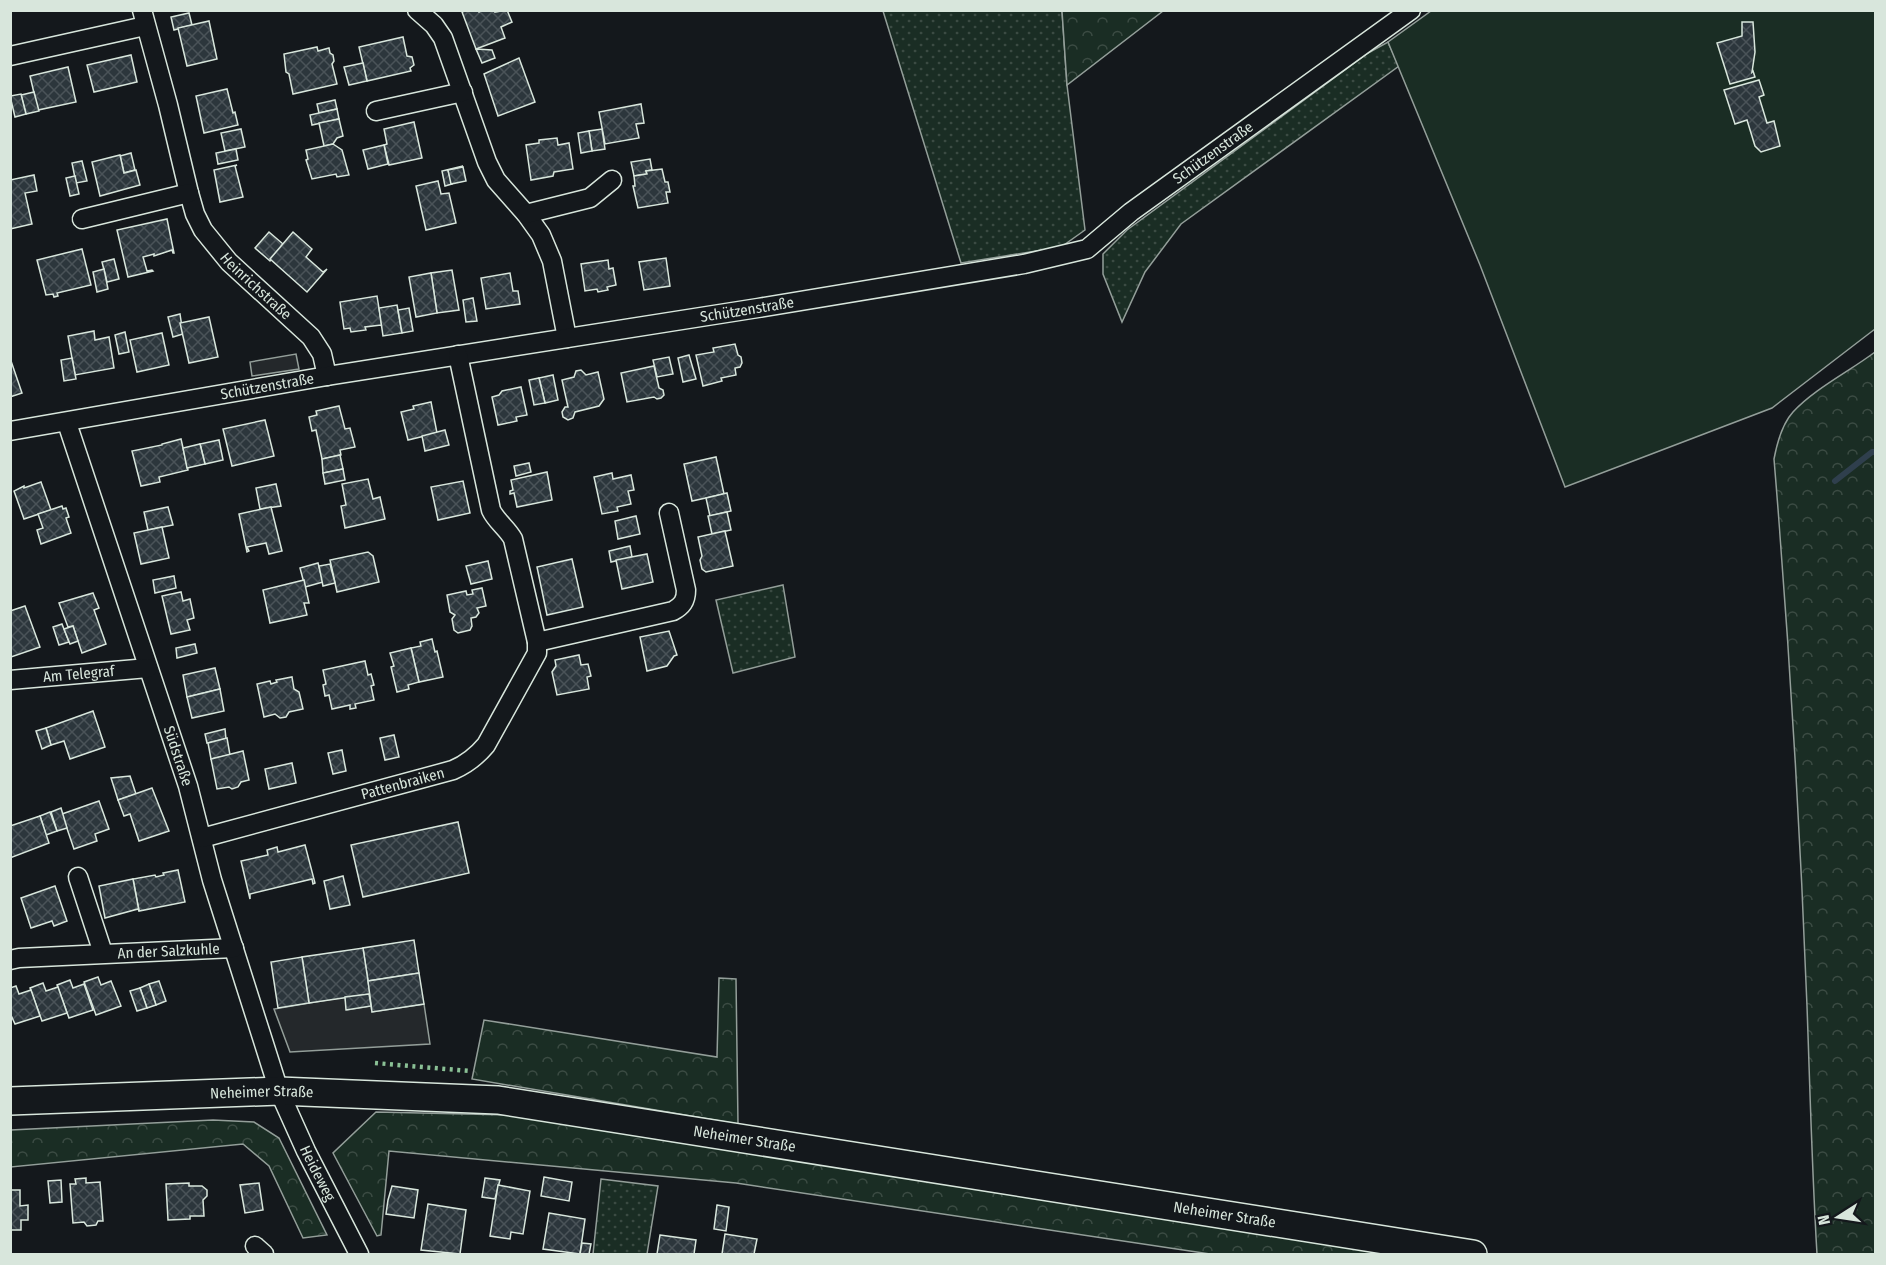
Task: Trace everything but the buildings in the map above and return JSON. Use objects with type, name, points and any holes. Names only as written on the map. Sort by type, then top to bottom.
[{"type":"main road","name":"Neheimer Straße","points":[[10,1101],[279,1091],[342,1092],[498,1101],[1473,1254]]},
{"type":"street","points":[[417,10],[434,25],[443,39],[487,162],[496,180],[526,214],[541,236],[552,261],[567,338]]},
{"type":"street","name":"Schützenstraße","points":[[10,431],[67,423],[327,376],[1024,264],[1087,249],[1131,212],[1411,10]]},
{"type":"street","name":"Heinrichstraße","points":[[10,56],[143,18],[168,105],[195,214],[214,246],[229,262],[311,337],[322,354],[327,376]]},
{"type":"street","points":[[376,111],[463,92]]},
{"type":"street","points":[[526,214],[590,198],[612,180]]},
{"type":"street","points":[[82,219],[189,193]]},
{"type":"street","points":[[458,355],[491,510],[494,517],[513,539],[537,642],[673,611],[680,607],[686,597],[686,590],[669,513]]},
{"type":"street","name":"Südstraße","points":[[67,423],[188,786],[212,880],[279,1091]]},
{"type":"street","name":"Pattenbraiken","points":[[202,838],[453,770],[465,764],[486,745],[537,652],[537,642]]},
{"type":"street","name":"Am Telegraf","points":[[10,680],[148,668]]},
{"type":"street","name":"An der Salzkuhle","points":[[78,878],[103,953]]},
{"type":"street","name":"An der Salzkuhle","points":[[10,960],[103,953],[234,948]]},
{"type":"street","name":"Heideweg","points":[[279,1091],[306,1151],[359,1254]]},
{"type":"green space","points":[[1062,10],[1163,11],[1067,85]]},
{"type":"green space","points":[[883,11],[1062,11],[1067,85],[1085,230],[1061,247],[961,263]]},
{"type":"green space","points":[[1431,11],[1875,11],[1875,329],[1772,408],[1565,487],[1480,265],[1388,42]]},
{"type":"green space","points":[[1388,42],[1399,66],[1181,224],[1145,272],[1122,322],[1103,274],[1103,254],[1127,230],[1368,53]]},
{"type":"green space","points":[[1875,352],[1875,1254],[1817,1254],[1797,800],[1774,459],[1778,440],[1793,412],[1822,388]]},
{"type":"green space","points":[[783,585],[795,657],[733,673],[716,600]]},
{"type":"green space","points":[[719,978],[736,979],[738,1124],[472,1079],[484,1020],[717,1057]]},
{"type":"green space","points":[[376,1112],[512,1115],[1411,1254],[1210,1254],[736,1183],[389,1151],[381,1235],[377,1236],[333,1153]]},
{"type":"green space","points":[[213,1120],[254,1122],[279,1138],[327,1235],[303,1238],[269,1166],[243,1144],[11,1167],[11,1130]]},
{"type":"green space","points":[[601,1179],[658,1186],[647,1254],[593,1254]]},
{"type":"shaded area","points":[[296,354],[299,369],[252,376],[250,362]]},
{"type":"shaded area","points":[[345,997],[347,1010],[371,1006],[372,1012],[424,1004],[430,1044],[290,1052],[274,1009]]},
{"type":"waterway","points":[[1835,481],[1872,452],[1876,452]]},
{"type":"hedge","points":[[375,1063],[470,1071]]}]
